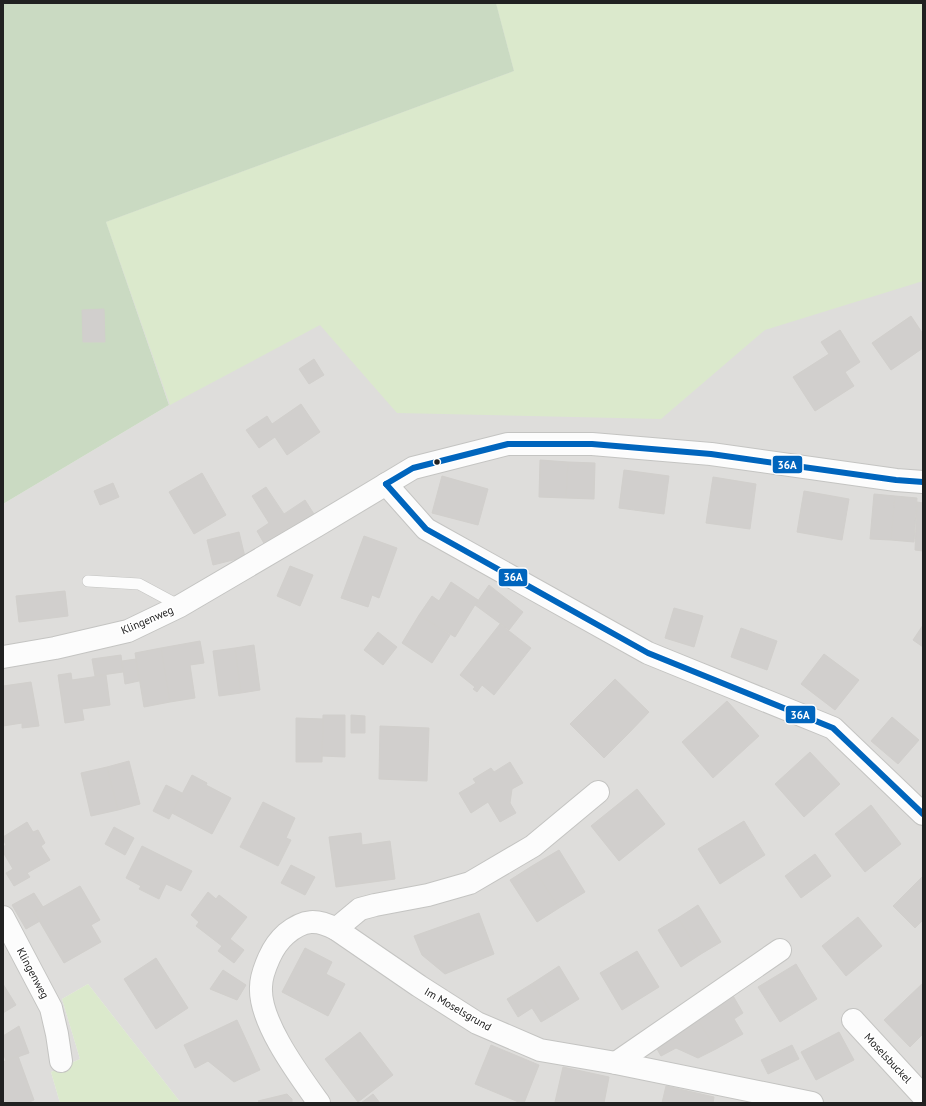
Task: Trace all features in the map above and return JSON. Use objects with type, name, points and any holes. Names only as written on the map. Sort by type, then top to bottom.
[{"type":"street","name":"Klingenweg","points":[[3,657],[55,648],[128,631],[180,606],[318,526],[413,468],[508,444],[592,444],[697,453],[896,480],[923,482]]},
{"type":"street","points":[[386,484],[426,529],[648,652],[833,728],[923,814]]},
{"type":"street","points":[[336,929],[360,909],[428,895],[470,883],[533,846],[598,792]]},
{"type":"street","name":"Klingenweg","points":[[3,917],[51,1008],[61,1061]]},
{"type":"street","name":"Im Moselsgrund","points":[[319,1103],[298,1074],[275,1036],[266,1017],[261,987],[265,966],[272,950],[280,939],[289,931],[310,921],[322,922],[336,929],[419,986],[477,1023],[540,1050],[616,1062],[812,1103]]},
{"type":"street","points":[[616,1062],[780,950]]},
{"type":"street","name":"Moselsbuckel","points":[[853,1020],[923,1096]]},
{"type":"lane","points":[[88,580],[139,584],[180,606]]},
{"type":"shaded area","points":[[496,3],[923,3],[923,1103],[181,1103],[88,984],[62,999],[80,1059],[51,1072],[60,1103],[3,1103],[3,504],[169,405],[106,222],[514,71]]},
{"type":"green space","points":[[3,3],[496,3],[514,71],[106,222],[169,405],[3,504]]},
{"type":"green space","points":[[496,3],[923,3],[923,281],[765,330],[661,419],[397,413],[320,325],[170,405],[106,222],[514,71]]},
{"type":"green space","points":[[88,984],[181,1103],[60,1103],[51,1072],[80,1059],[62,999]]},
{"type":"building","points":[[104,309],[105,342],[83,342],[82,310]]},
{"type":"building","points":[[911,316],[923,334],[923,348],[891,370],[872,343]]},
{"type":"building","points":[[840,330],[860,362],[845,372],[854,386],[815,411],[793,377],[829,354],[821,342]]},
{"type":"building","points":[[314,359],[324,375],[309,384],[299,369]]},
{"type":"building","points":[[301,404],[320,432],[287,455],[275,437],[259,448],[246,430],[267,416],[272,424]]},
{"type":"building","points":[[540,460],[568,462],[566,498],[539,497]]},
{"type":"building","points":[[568,462],[595,463],[594,499],[566,498]]},
{"type":"building","points":[[624,470],[669,476],[664,514],[619,508]]},
{"type":"building","points":[[202,473],[226,515],[194,534],[169,492]]},
{"type":"building","points":[[442,476],[488,489],[478,525],[432,513]]},
{"type":"building","points":[[713,477],[756,484],[750,529],[706,523]]},
{"type":"building","points":[[113,483],[119,497],[100,505],[94,491]]},
{"type":"building","points":[[266,487],[284,514],[305,500],[314,514],[265,545],[257,531],[269,523],[252,496]]},
{"type":"building","points":[[804,491],[849,499],[842,540],[797,532]]},
{"type":"building","points":[[874,494],[895,496],[891,540],[870,539]]},
{"type":"building","points":[[895,496],[917,498],[914,542],[891,540]]},
{"type":"building","points":[[917,502],[923,503],[923,551],[915,550]]},
{"type":"building","points":[[239,532],[245,557],[213,565],[207,540]]},
{"type":"building","points":[[364,536],[397,548],[379,598],[372,595],[368,607],[341,598]]},
{"type":"building","points":[[290,566],[313,575],[300,606],[277,596]]},
{"type":"building","points":[[451,582],[478,600],[455,637],[419,615],[432,596],[439,601]]},
{"type":"building","points":[[489,585],[523,612],[509,630],[475,605]]},
{"type":"building","points":[[65,591],[68,616],[19,622],[16,596]]},
{"type":"building","points":[[674,608],[703,616],[694,647],[665,638]]},
{"type":"building","points":[[419,615],[450,635],[432,663],[402,643]]},
{"type":"building","points":[[500,624],[531,648],[494,695],[482,685],[477,692],[473,689],[475,687],[460,675]]},
{"type":"building","points":[[923,625],[923,647],[913,640]]},
{"type":"building","points":[[741,628],[777,641],[767,670],[731,657]]},
{"type":"building","points":[[378,632],[397,647],[383,665],[364,650]]},
{"type":"building","points":[[200,641],[204,663],[190,665],[195,698],[170,702],[161,648]]},
{"type":"building","points":[[254,645],[260,690],[241,693],[235,648]]},
{"type":"building","points":[[161,648],[170,702],[144,707],[135,653]]},
{"type":"building","points":[[235,648],[241,693],[219,696],[213,651]]},
{"type":"building","points":[[824,654],[859,680],[835,710],[801,684]]},
{"type":"building","points":[[121,655],[123,672],[95,676],[92,659]]},
{"type":"building","points":[[136,659],[139,681],[125,684],[122,661]]},
{"type":"building","points":[[71,673],[72,680],[106,675],[110,705],[82,709],[84,720],[65,723],[58,675]]},
{"type":"building","points":[[615,679],[649,712],[627,735],[593,701]]},
{"type":"building","points":[[31,682],[39,726],[22,728],[22,723],[3,726],[3,686]]},
{"type":"building","points":[[593,701],[627,735],[604,758],[570,724]]},
{"type":"building","points":[[727,701],[759,736],[713,778],[682,742]]},
{"type":"building","points":[[323,715],[345,715],[345,757],[322,756]]},
{"type":"building","points":[[351,715],[365,716],[365,733],[351,733]]},
{"type":"building","points":[[892,717],[919,740],[898,764],[871,741]]},
{"type":"building","points":[[296,718],[323,719],[322,762],[296,762]]},
{"type":"building","points":[[380,726],[429,728],[427,781],[379,779]]},
{"type":"building","points":[[810,752],[840,784],[804,817],[775,784]]},
{"type":"building","points":[[129,761],[140,804],[118,810],[107,767]]},
{"type":"building","points":[[510,762],[523,783],[512,789],[510,803],[516,813],[500,822],[488,802],[471,813],[459,793],[476,783],[473,779],[491,768],[494,772]]},
{"type":"building","points":[[107,767],[118,810],[91,816],[81,773]]},
{"type":"building","points":[[192,775],[207,783],[206,785],[231,798],[212,834],[172,813]]},
{"type":"building","points":[[166,785],[182,793],[169,819],[153,811]]},
{"type":"building","points":[[637,789],[665,824],[619,861],[591,826]]},
{"type":"building","points":[[263,802],[295,818],[286,838],[291,840],[278,866],[240,847]]},
{"type":"building","points":[[871,805],[901,844],[865,872],[835,834]]},
{"type":"building","points":[[744,821],[765,855],[720,884],[698,849]]},
{"type":"building","points":[[27,822],[33,832],[38,830],[45,843],[41,846],[50,860],[27,873],[30,877],[14,886],[6,873],[13,869],[3,852],[3,847],[6,845],[3,837]]},
{"type":"building","points":[[114,827],[134,838],[125,855],[105,844]]},
{"type":"building","points":[[361,833],[362,845],[390,841],[395,879],[336,887],[329,837]]},
{"type":"building","points":[[142,846],[192,871],[181,891],[166,884],[159,899],[139,889],[141,886],[126,878]]},
{"type":"building","points":[[559,850],[585,892],[559,908],[532,866]]},
{"type":"building","points":[[815,854],[831,876],[801,898],[785,876]]},
{"type":"building","points":[[291,865],[315,877],[305,895],[281,883]]},
{"type":"building","points":[[532,866],[559,908],[537,922],[510,880]]},
{"type":"building","points":[[923,876],[923,920],[915,928],[893,906]]},
{"type":"building","points":[[80,886],[100,920],[91,925],[101,942],[64,963],[34,912]]},
{"type":"building","points":[[208,892],[216,899],[219,895],[247,917],[230,939],[244,950],[234,963],[218,951],[222,946],[196,926],[199,922],[191,915]]},
{"type":"building","points":[[34,893],[43,907],[34,912],[40,921],[26,929],[12,905]]},
{"type":"building","points":[[698,905],[721,942],[701,954],[678,918]]},
{"type":"building","points":[[479,913],[494,954],[445,974],[422,955],[414,936]]},
{"type":"building","points":[[858,917],[882,946],[846,976],[822,946]]},
{"type":"building","points":[[678,918],[701,954],[681,967],[658,930]]},
{"type":"building","points":[[305,948],[332,962],[326,974],[345,984],[328,1016],[282,992]]},
{"type":"building","points":[[637,951],[659,987],[622,1010],[600,973]]},
{"type":"building","points":[[156,958],[188,1008],[156,1029],[124,979]]},
{"type":"building","points":[[796,964],[817,999],[780,1022],[758,987]]},
{"type":"building","points":[[559,966],[579,999],[553,1015],[533,983]]},
{"type":"building","points":[[223,970],[246,985],[237,1000],[210,989]]},
{"type":"building","points":[[533,983],[553,1015],[541,1022],[532,1008],[518,1017],[507,999]]},
{"type":"building","points":[[923,983],[923,1034],[910,1047],[884,1020]]},
{"type":"building","points":[[3,984],[16,1005],[3,1013]]},
{"type":"building","points":[[732,994],[743,1013],[734,1019],[743,1034],[716,1049],[696,1017]]},
{"type":"building","points":[[696,1017],[716,1049],[698,1058],[676,1048],[661,1056],[653,1042]]},
{"type":"building","points":[[237,1020],[260,1070],[234,1082],[208,1061],[195,1068],[184,1045]]},
{"type":"building","points":[[19,1026],[29,1053],[6,1061],[3,1052],[3,1036]]},
{"type":"building","points":[[360,1032],[393,1075],[358,1102],[325,1059]]},
{"type":"building","points":[[839,1032],[854,1060],[816,1080],[801,1052]]},
{"type":"building","points":[[491,1045],[539,1065],[524,1103],[475,1084]]},
{"type":"building","points":[[792,1045],[799,1059],[768,1074],[761,1060]]},
{"type":"building","points":[[18,1056],[34,1100],[27,1103],[3,1103],[3,1062]]},
{"type":"building","points":[[563,1067],[609,1077],[604,1103],[555,1102]]},
{"type":"building","points":[[666,1086],[714,1097],[713,1103],[662,1103]]},
{"type":"building","points":[[287,1094],[292,1099],[292,1103],[260,1103],[258,1101]]},
{"type":"building","points":[[373,1094],[380,1103],[361,1103]]},
{"type":"transit line","name":"36A","points":[[386,484],[413,468],[508,444],[592,444],[711,454],[896,480],[923,482]]},
{"type":"transit line","name":"36A","points":[[386,484],[426,529],[648,653],[833,728],[923,814]]}]
